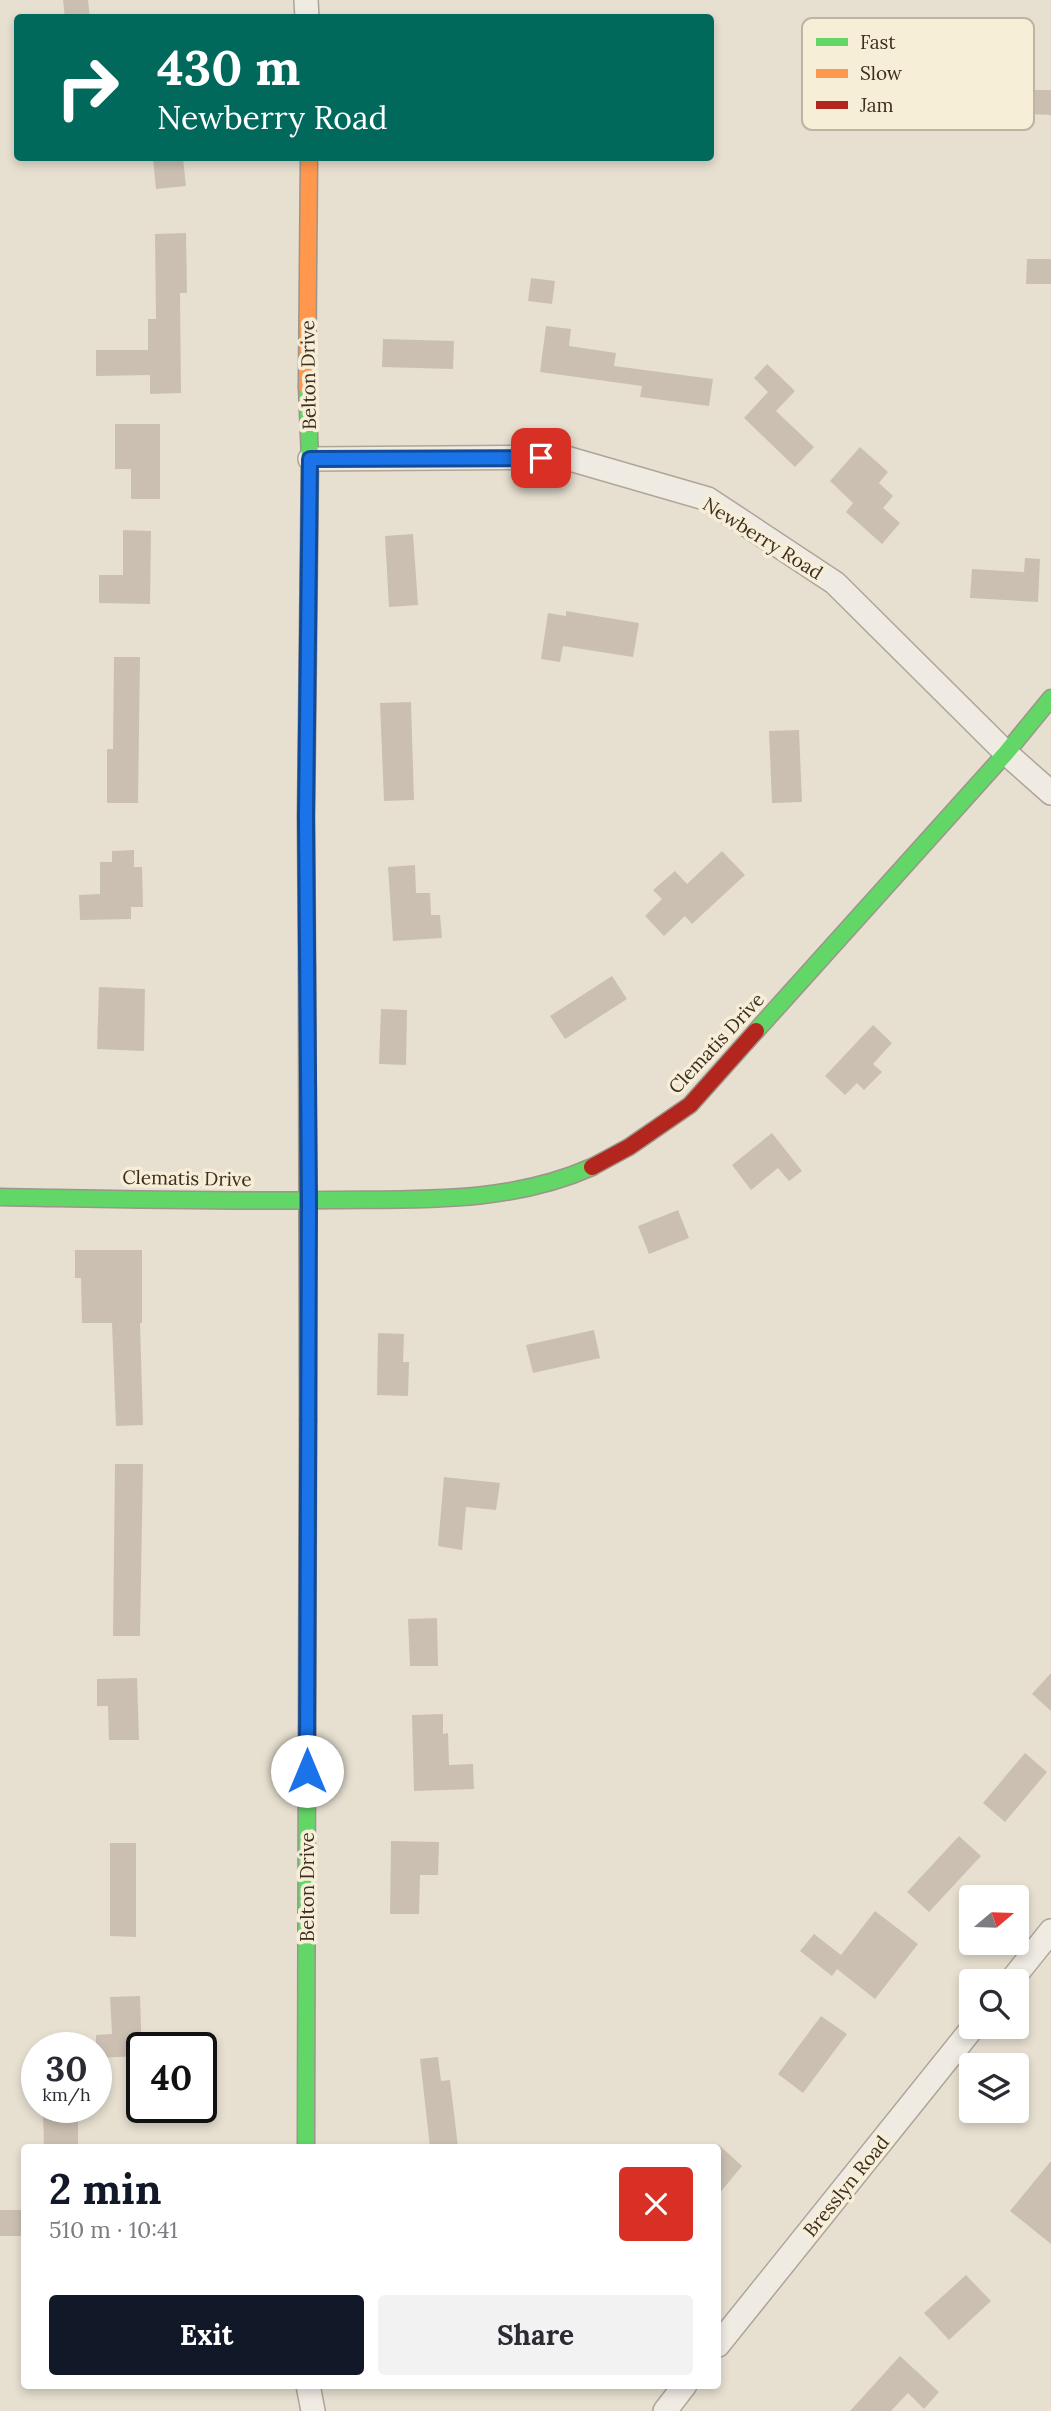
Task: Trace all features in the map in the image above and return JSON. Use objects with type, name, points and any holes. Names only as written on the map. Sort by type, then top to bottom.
[{"type":"street","name":"Belton Drive","points":[[306,2144],[309,161]]},
{"type":"street","name":"Newberry Road","points":[[310,459],[563,457],[708,499],[835,583],[1006,753],[1051,793]]},
{"type":"street","name":"Clematis Drive","points":[[0,1197],[309,1201],[442,1199],[515,1191],[560,1180],[585,1170],[642,1140],[691,1105],[1006,753],[1051,698]]},
{"type":"street","points":[[1021,1969],[1051,1931]]},
{"type":"street","name":"Bresslyn Road","points":[[721,2341],[964,2039]]},
{"type":"street","points":[[309,2389],[313,2411]]},
{"type":"street","points":[[664,2411],[682,2389]]},
{"type":"building","points":[[63,0],[88,0],[90,14],[65,14]]},
{"type":"building","points":[[1034,90],[1051,90],[1051,115],[1034,114]]},
{"type":"building","points":[[153,161],[183,161],[186,186],[156,189]]},
{"type":"building","points":[[186,233],[187,293],[180,293],[181,393],[150,394],[150,375],[96,376],[96,350],[148,350],[148,319],[156,319],[155,234]]},
{"type":"building","points":[[1027,259],[1051,259],[1051,284],[1026,284]]},
{"type":"building","points":[[531,278],[555,281],[552,304],[528,301]]},
{"type":"building","points":[[546,326],[571,329],[569,346],[616,353],[614,366],[713,379],[709,406],[640,397],[642,386],[540,372]]},
{"type":"building","points":[[383,339],[454,341],[453,369],[382,367]]},
{"type":"building","points":[[767,364],[795,391],[776,411],[814,447],[795,467],[744,418],[768,392],[754,378]]},
{"type":"building","points":[[115,424],[160,424],[160,499],[131,499],[131,469],[115,469]]},
{"type":"building","points":[[860,447],[888,472],[879,483],[893,496],[883,508],[900,523],[882,544],[846,512],[853,503],[830,481]]},
{"type":"building","points":[[123,530],[151,531],[150,604],[99,603],[99,575],[123,575]]},
{"type":"building","points":[[413,534],[418,605],[389,607],[385,536]]},
{"type":"building","points":[[1025,558],[1040,559],[1038,602],[970,598],[972,569],[1024,572]]},
{"type":"building","points":[[566,611],[639,623],[633,657],[563,646],[560,662],[541,659],[548,613],[566,616]]},
{"type":"building","points":[[114,657],[140,657],[138,803],[107,803],[107,749],[113,749]]},
{"type":"building","points":[[411,702],[414,800],[384,801],[380,703]]},
{"type":"building","points":[[799,730],[802,802],[772,803],[769,731]]},
{"type":"building","points":[[134,850],[134,867],[142,867],[143,907],[131,907],[131,919],[80,920],[79,895],[100,894],[100,862],[112,862],[112,851]]},
{"type":"building","points":[[722,851],[745,875],[692,924],[685,916],[664,936],[645,916],[662,899],[653,890],[675,871],[687,884]]},
{"type":"building","points":[[415,865],[416,893],[430,893],[431,915],[440,915],[442,938],[393,941],[388,867]]},
{"type":"building","points":[[612,976],[627,999],[565,1039],[550,1016]]},
{"type":"building","points":[[99,987],[145,989],[144,1051],[97,1049]]},
{"type":"building","points":[[381,1009],[407,1010],[406,1065],[379,1064]]},
{"type":"building","points":[[873,1025],[892,1043],[873,1064],[882,1072],[864,1090],[857,1083],[845,1095],[825,1076]]},
{"type":"building","points":[[772,1133],[802,1171],[789,1181],[778,1168],[751,1190],[732,1165]]},
{"type":"building","points":[[678,1210],[689,1238],[649,1254],[638,1226]]},
{"type":"building","points":[[75,1250],[142,1250],[140,1323],[143,1425],[116,1426],[112,1323],[82,1323],[81,1278],[75,1278]]},
{"type":"building","points":[[594,1330],[600,1358],[533,1373],[526,1345]]},
{"type":"building","points":[[378,1333],[404,1334],[403,1362],[409,1362],[408,1396],[377,1395]]},
{"type":"building","points":[[115,1464],[143,1464],[140,1636],[113,1636]]},
{"type":"building","points":[[444,1477],[500,1483],[496,1510],[466,1507],[462,1550],[438,1546]]},
{"type":"building","points":[[437,1618],[438,1666],[410,1666],[408,1619]]},
{"type":"building","points":[[1051,1673],[1051,1711],[1032,1694]]},
{"type":"building","points":[[137,1678],[139,1740],[109,1740],[108,1706],[97,1706],[97,1679]]},
{"type":"building","points":[[443,1714],[443,1734],[448,1733],[449,1765],[473,1764],[474,1789],[414,1791],[412,1715]]},
{"type":"building","points":[[1025,1753],[1047,1772],[1005,1822],[983,1803]]},
{"type":"building","points":[[959,1836],[981,1856],[929,1912],[907,1892]]},
{"type":"building","points":[[391,1841],[439,1842],[438,1875],[420,1875],[419,1914],[390,1914]]},
{"type":"building","points":[[110,1843],[136,1843],[136,1937],[110,1936]]},
{"type":"building","points":[[875,1911],[918,1944],[875,1999],[837,1969],[832,1976],[800,1951],[814,1934],[841,1955]]},
{"type":"building","points":[[140,1996],[141,2032],[126,2032],[126,2057],[112,2057],[110,1997]]},
{"type":"building","points":[[821,2016],[847,2034],[803,2093],[778,2074]]},
{"type":"building","points":[[438,2057],[441,2081],[450,2080],[458,2144],[430,2144],[420,2059]]},
{"type":"building","points":[[43,2123],[78,2123],[78,2144],[44,2144]]},
{"type":"building","points":[[721,2147],[742,2166],[721,2191]]},
{"type":"building","points":[[1051,2161],[1051,2244],[1010,2211]]},
{"type":"building","points":[[0,2210],[21,2210],[21,2236],[0,2236]]},
{"type":"building","points":[[966,2275],[991,2301],[949,2340],[924,2313]]},
{"type":"building","points":[[900,2356],[939,2392],[924,2409],[908,2393],[891,2411],[850,2411]]},
{"type":"traffic: fast","points":[[307,387],[310,459],[307,968]]},
{"type":"traffic: fast","points":[[756,1031],[1006,753],[1051,698]]},
{"type":"traffic: fast","points":[[0,1197],[248,1201],[430,1199],[529,1188],[592,1167]]},
{"type":"traffic: fast","points":[[306,2144],[307,1728]]},
{"type":"traffic: slow","points":[[307,387],[309,161]]},
{"type":"traffic: slow","points":[[307,1728],[308,1419]]},
{"type":"traffic: jam","points":[[307,968],[308,1419]]},
{"type":"traffic: jam","points":[[592,1167],[629,1147],[690,1105],[756,1031]]},
{"type":"route","points":[[307,1771],[309,1201],[306,816],[310,459],[541,458]]}]
